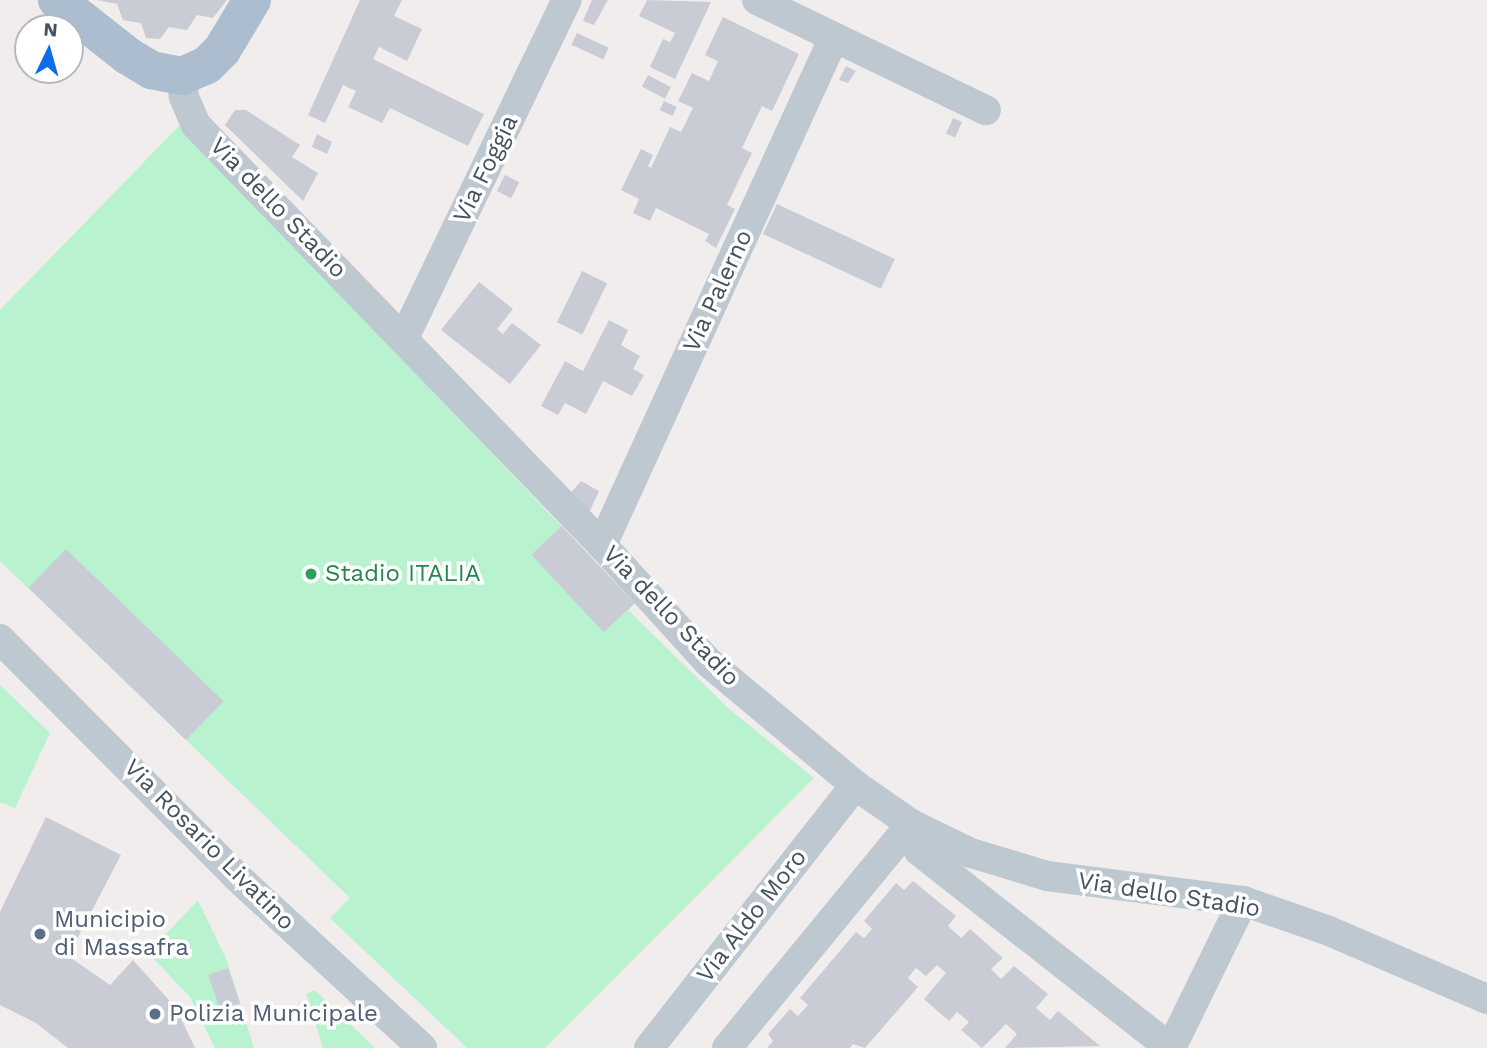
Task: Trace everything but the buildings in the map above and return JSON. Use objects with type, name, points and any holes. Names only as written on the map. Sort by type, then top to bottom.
[{"type":"main road","points":[[57,0],[128,56],[151,70],[181,76],[206,65],[222,50],[252,0]]},
{"type":"street","name":"Via Foggia","points":[[404,338],[567,0]]},
{"type":"street","points":[[757,0],[986,110]]},
{"type":"street","name":"Via Palerno","points":[[602,545],[834,37]]},
{"type":"street","name":"Via dello Stadio","points":[[181,76],[184,97],[197,125],[602,545],[708,662],[855,785],[911,824],[971,853],[1047,876],[1243,901],[1329,930],[1487,999]]},
{"type":"street","name":"Via Rosario Livatino","points":[[0,639],[237,877],[422,1048]]},
{"type":"street","name":"Via Aldo Moro","points":[[649,1048],[855,785]]},
{"type":"street","points":[[727,1048],[911,824]]},
{"type":"street","points":[[911,824],[919,851],[1170,1048],[1243,901]]},
{"type":"green space","name":"Stadio ITALIA","points":[[179,126],[635,603],[628,610],[728,708],[814,778],[545,1048],[467,1048],[330,918],[350,898],[0,561],[0,310]]},
{"type":"green space","points":[[0,685],[50,733],[15,808],[0,802]]},
{"type":"green space","points":[[198,900],[227,961],[254,1048],[215,1048],[190,997],[148,953]]},
{"type":"green space","points":[[315,990],[375,1048],[323,1048],[306,994]]},
{"type":"place","name":"Stadio ITALIA","points":[[311,574]]},
{"type":"place","name":"Municipio di Massafra","points":[[40,934]]},
{"type":"place","name":"Polizia Municipale","points":[[155,1014]]}]
